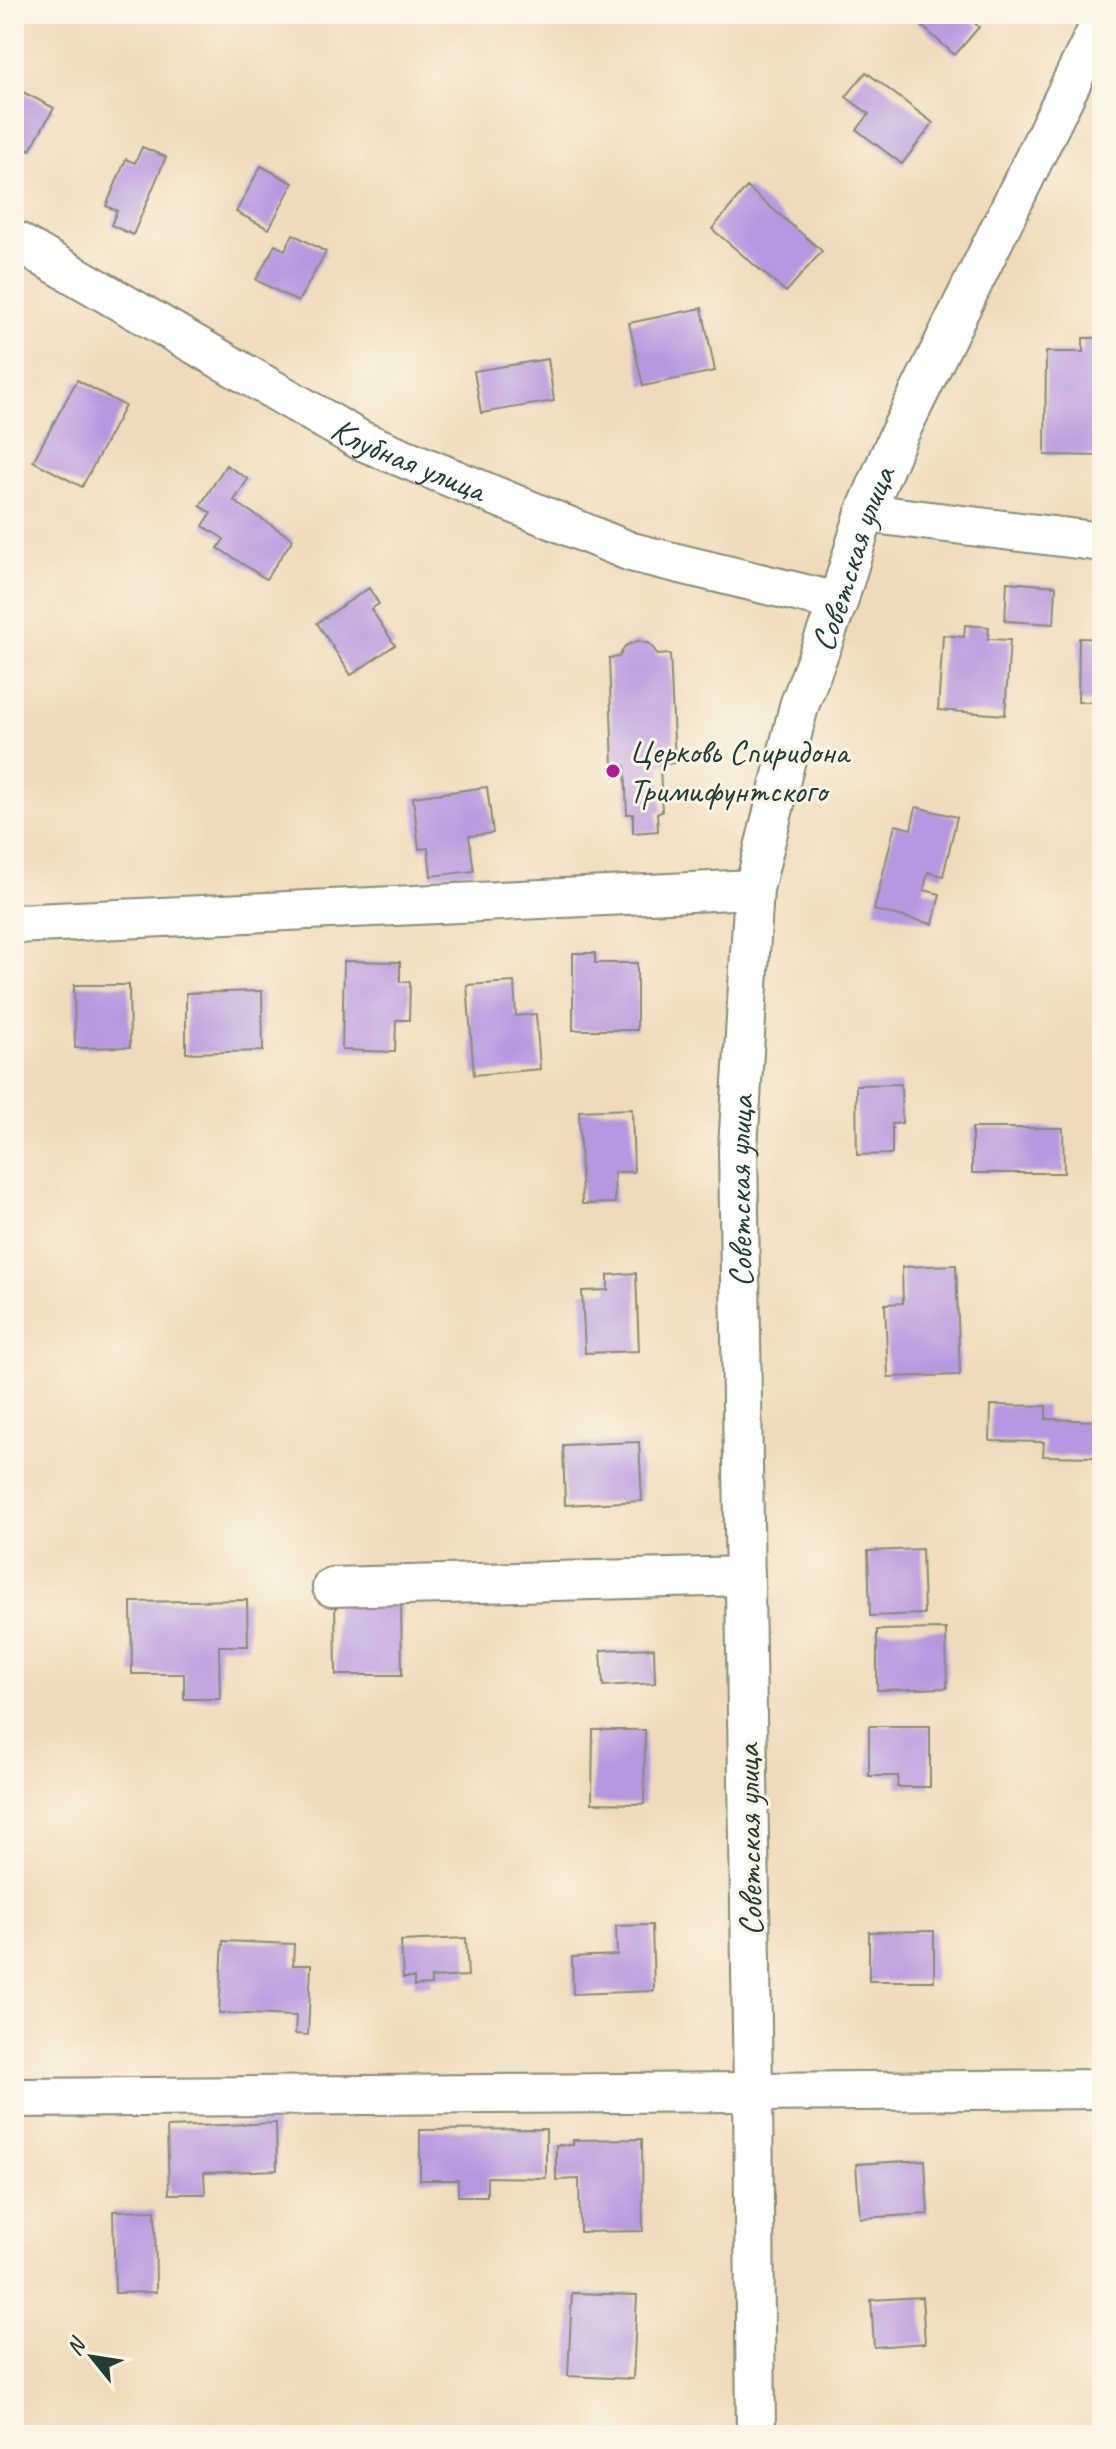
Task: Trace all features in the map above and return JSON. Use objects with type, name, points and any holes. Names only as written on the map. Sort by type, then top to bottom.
[{"type":"street","name":"Советская улица","points":[[756,2435],[738,1148],[754,889],[799,706],[838,602],[865,513],[904,422],[1102,20]]},
{"type":"street","name":"Клубная улица","points":[[14,240],[360,440],[631,552],[838,602]]},
{"type":"street","points":[[865,513],[1102,542]]},
{"type":"street","points":[[14,924],[754,889]]},
{"type":"street","points":[[332,1587],[745,1576]]},
{"type":"street","points":[[14,2098],[1102,2089]]},
{"type":"building","points":[[908,14],[964,14],[979,27],[955,55]]},
{"type":"building","points":[[866,72],[933,123],[902,164],[857,130],[869,114],[846,97]]},
{"type":"building","points":[[19,90],[54,108],[30,150],[14,142],[14,100]]},
{"type":"building","points":[[142,147],[166,157],[133,235],[111,225],[117,211],[106,206],[126,159],[135,163]]},
{"type":"building","points":[[261,166],[293,183],[269,229],[236,212]]},
{"type":"building","points":[[747,187],[822,251],[786,292],[712,229]]},
{"type":"building","points":[[293,234],[326,252],[298,302],[256,280],[275,245],[285,250]]},
{"type":"building","points":[[702,308],[715,371],[643,386],[629,323]]},
{"type":"building","points":[[1083,338],[1102,338],[1102,456],[1045,455],[1046,352],[1083,352]]},
{"type":"building","points":[[548,359],[554,401],[481,413],[474,371]]},
{"type":"building","points":[[77,380],[125,406],[82,487],[33,461]]},
{"type":"building","points":[[226,465],[248,479],[234,501],[293,539],[266,579],[218,548],[224,539],[203,526],[211,513],[200,506]]},
{"type":"building","points":[[1007,582],[1056,586],[1054,624],[1005,621]]},
{"type":"building","points":[[369,588],[379,604],[371,609],[395,645],[351,675],[317,623]]},
{"type":"building","points":[[965,625],[989,627],[988,639],[1010,640],[1005,715],[938,710],[943,635],[964,637]]},
{"type":"building","points":[[1079,638],[1102,639],[1102,702],[1078,702]]},
{"type":"building","points":[[637,641],[650,644],[658,655],[670,654],[675,763],[660,764],[662,812],[657,813],[658,831],[633,833],[633,814],[627,814],[625,765],[613,766],[609,658],[619,657],[625,646]]},
{"type":"building","points":[[487,787],[493,833],[469,836],[474,871],[431,876],[428,848],[419,849],[413,797]]},
{"type":"building","points":[[916,807],[957,817],[943,876],[928,872],[924,890],[940,894],[933,924],[874,910],[895,825],[911,829]]},
{"type":"building","points":[[573,953],[595,953],[595,963],[637,963],[637,1030],[573,1030]]},
{"type":"building","points":[[344,961],[400,962],[400,982],[410,982],[409,1020],[396,1020],[395,1052],[342,1050]]},
{"type":"building","points":[[514,982],[516,1016],[536,1014],[540,1069],[474,1075],[467,985]]},
{"type":"building","points":[[74,985],[129,985],[130,1047],[75,1048]]},
{"type":"building","points":[[262,991],[263,1051],[186,1053],[186,993]]},
{"type":"building","points":[[901,1084],[902,1123],[892,1124],[892,1154],[857,1155],[856,1085]]},
{"type":"building","points":[[632,1109],[634,1172],[614,1172],[615,1203],[582,1204],[579,1111]]},
{"type":"building","points":[[972,1128],[1063,1128],[1064,1173],[972,1173]]},
{"type":"building","points":[[956,1265],[960,1375],[888,1377],[885,1304],[903,1303],[902,1267]]},
{"type":"building","points":[[636,1273],[639,1351],[585,1353],[582,1291],[608,1290],[608,1275]]},
{"type":"building","points":[[991,1405],[1046,1406],[1046,1419],[1096,1421],[1095,1457],[1043,1456],[1044,1442],[990,1441]]},
{"type":"building","points":[[639,1442],[642,1501],[565,1505],[563,1445]]},
{"type":"building","points":[[922,1549],[924,1614],[870,1616],[868,1551]]},
{"type":"building","points":[[401,1597],[402,1675],[336,1675],[335,1598]]},
{"type":"building","points":[[247,1600],[248,1646],[219,1646],[220,1699],[184,1699],[184,1674],[132,1674],[131,1602]]},
{"type":"building","points":[[946,1629],[947,1688],[877,1690],[877,1630]]},
{"type":"building","points":[[654,1648],[655,1683],[603,1686],[601,1650]]},
{"type":"building","points":[[869,1726],[930,1726],[930,1787],[897,1787],[898,1776],[869,1776]]},
{"type":"building","points":[[593,1730],[645,1730],[644,1804],[592,1803]]},
{"type":"building","points":[[652,1925],[654,1991],[573,1994],[572,1957],[617,1955],[616,1926]]},
{"type":"building","points":[[934,1931],[934,1981],[869,1981],[869,1932]]},
{"type":"building","points":[[466,1938],[468,1976],[431,1978],[431,1985],[414,1986],[414,1978],[403,1978],[401,1941]]},
{"type":"building","points":[[223,1941],[294,1944],[293,1965],[311,1965],[308,2035],[295,2034],[296,2016],[219,2013]]},
{"type":"building","points":[[276,2123],[277,2170],[204,2173],[205,2194],[169,2194],[167,2127]]},
{"type":"building","points":[[546,2129],[546,2178],[487,2177],[487,2196],[458,2196],[458,2180],[420,2180],[420,2130]]},
{"type":"building","points":[[642,2139],[643,2231],[580,2232],[579,2179],[556,2180],[556,2145],[573,2145],[573,2140]]},
{"type":"building","points":[[925,2160],[928,2214],[860,2218],[856,2164]]},
{"type":"building","points":[[155,2210],[156,2292],[115,2293],[113,2211]]},
{"type":"building","points":[[572,2293],[637,2295],[633,2379],[568,2376]]},
{"type":"building","points":[[922,2297],[925,2343],[874,2347],[871,2300]]},
{"type":"place","name":"Церковь Спиридона Тримифунтского","points":[[613,771]]}]
